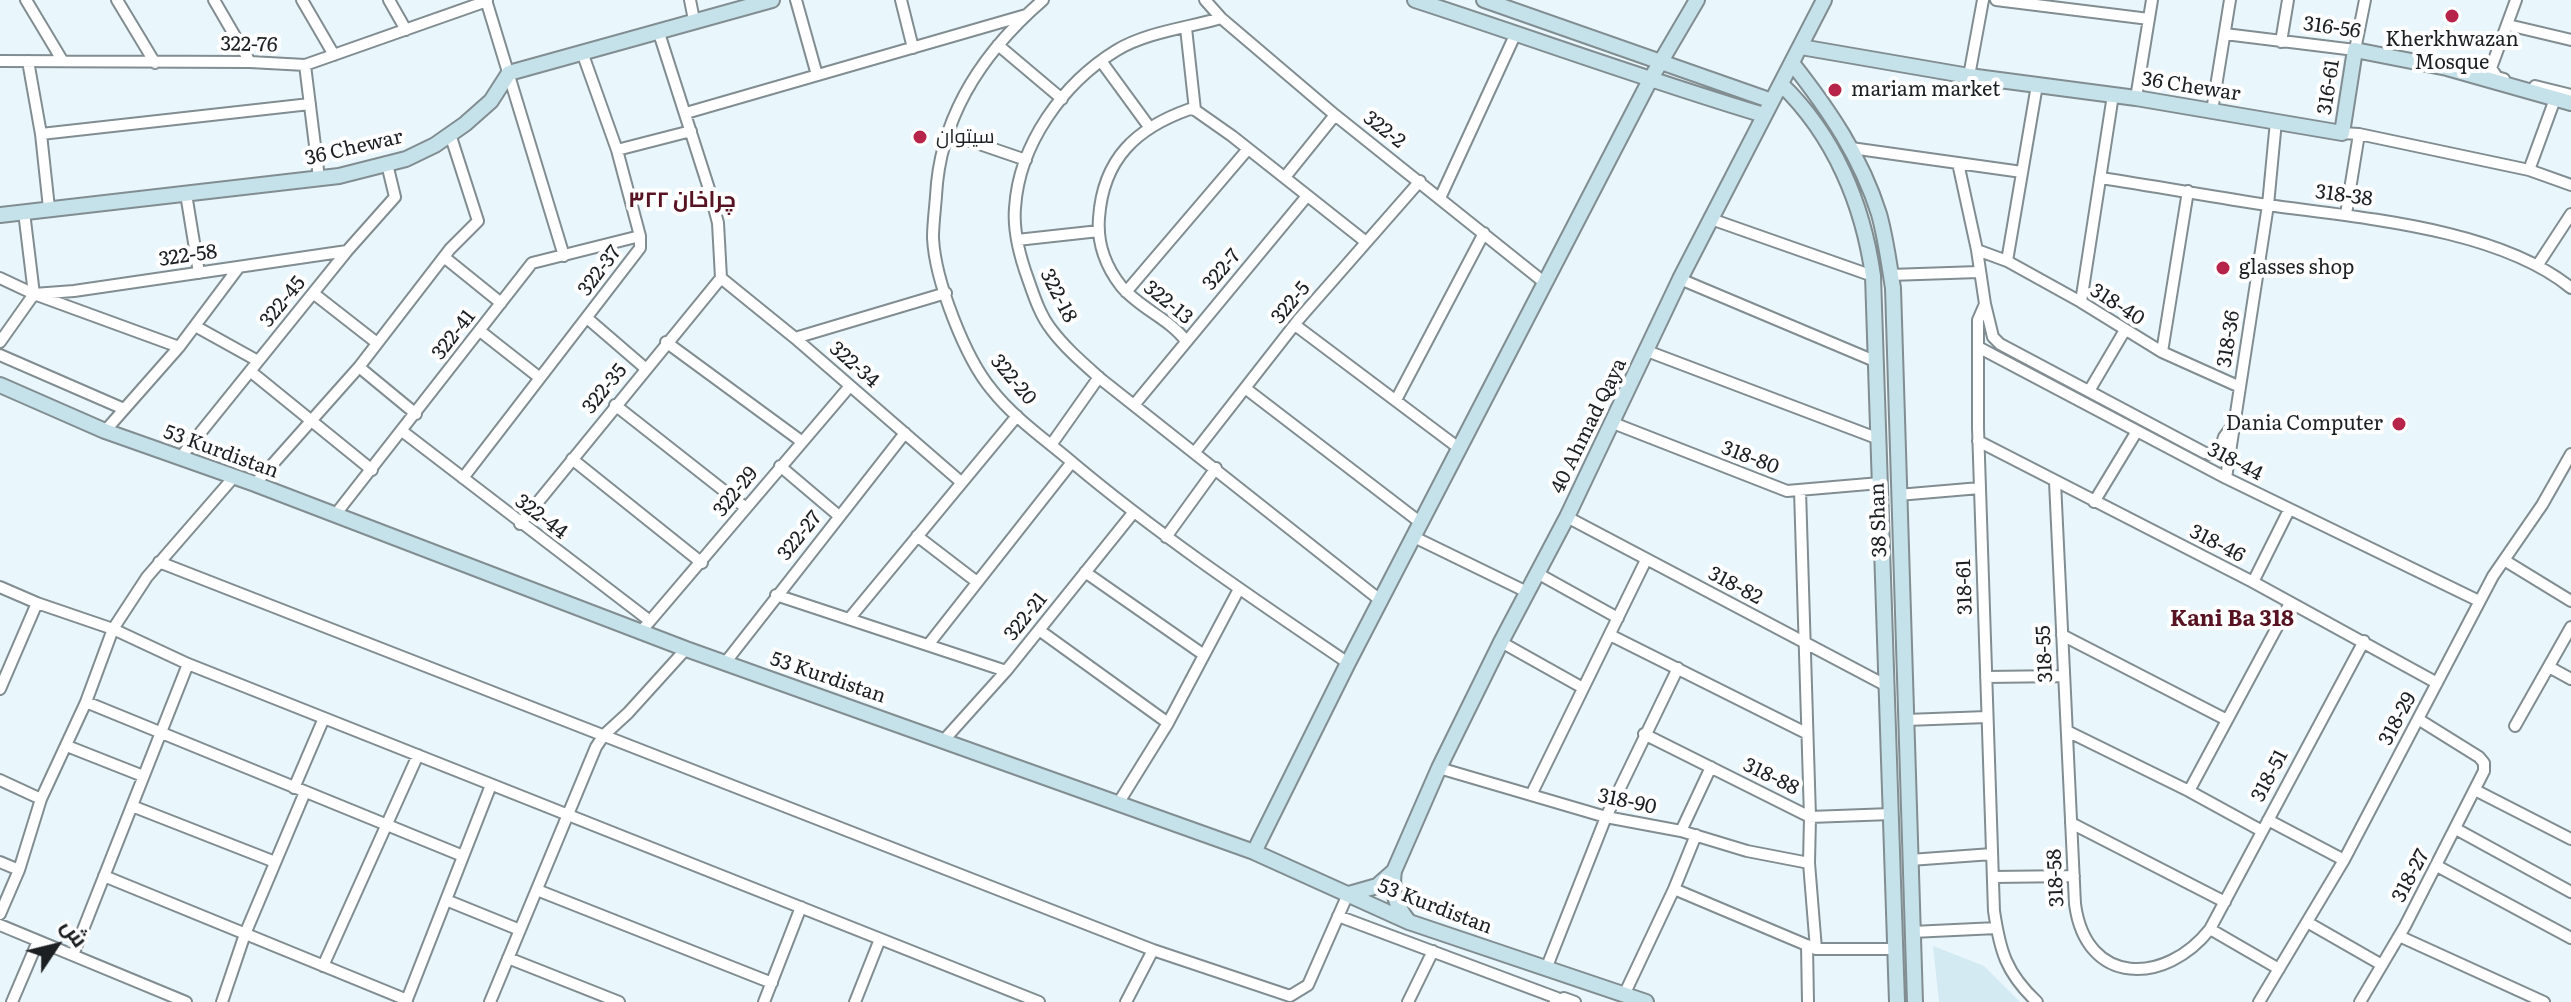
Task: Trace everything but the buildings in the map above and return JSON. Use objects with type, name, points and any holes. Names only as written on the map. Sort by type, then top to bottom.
[{"type":"street","points":[[26,0],[62,60]]},
{"type":"street","points":[[117,0],[155,63]]},
{"type":"street","points":[[214,0],[250,62]]},
{"type":"street","points":[[302,0],[334,55]]},
{"type":"street","points":[[389,0],[406,30]]},
{"type":"street","points":[[487,0],[564,256]]},
{"type":"street","name":"322-76","points":[[0,61],[305,65],[487,0]]},
{"type":"street","points":[[690,0],[694,20]]},
{"type":"street","points":[[509,73],[770,0]]},
{"type":"street","points":[[796,0],[817,75]]},
{"type":"street","points":[[901,0],[913,48]]},
{"type":"street","name":"322-20","points":[[1043,0],[998,45],[965,90],[941,152],[933,241],[961,337],[991,390],[1051,445],[1133,513],[1348,663]]},
{"type":"street","name":"322-2","points":[[1205,0],[1221,18],[1335,115],[1545,283]]},
{"type":"street","points":[[1415,0],[1579,53],[1650,80],[1764,115]]},
{"type":"street","points":[[1484,0],[1772,101]]},
{"type":"street","points":[[1254,852],[1380,600],[1650,80],[1697,0]]},
{"type":"street","name":"40 Ahmad Qaya","points":[[1394,871],[1439,768],[1567,517],[1680,279],[1824,0]]},
{"type":"street","points":[[1969,76],[1983,0]]},
{"type":"street","points":[[1999,0],[2076,5],[2149,19]]},
{"type":"street","points":[[2136,98],[2152,0]]},
{"type":"street","points":[[2212,111],[2230,0]]},
{"type":"street","points":[[2281,42],[2288,0]]},
{"type":"street","name":"316-61","points":[[2342,133],[2365,0]]},
{"type":"street","points":[[2516,0],[2491,68],[2493,73],[2500,78],[2571,95]]},
{"type":"street","points":[[686,113],[1026,15]]},
{"type":"street","name":"322-18","points":[[1221,18],[1135,42],[1101,61],[1062,99],[1026,160],[1014,209],[1024,268],[1049,327],[1099,377],[1380,600]]},
{"type":"street","points":[[2508,25],[2571,40]]},
{"type":"street","points":[[1186,28],[1195,110],[1366,242]]},
{"type":"street","points":[[658,30],[718,223],[721,278]]},
{"type":"street","points":[[1440,198],[1516,33]]},
{"type":"street","name":"316-56","points":[[2225,34],[2355,50],[2447,68],[2571,103]]},
{"type":"street","points":[[998,45],[1062,99]]},
{"type":"street","name":"36 Chewar","points":[[1801,47],[1969,76],[2136,98],[2359,134],[2529,170],[2571,185]]},
{"type":"street","name":"322-37","points":[[463,478],[640,248],[640,236],[617,150],[582,52]]},
{"type":"street","points":[[28,61],[41,134],[49,208]]},
{"type":"street","points":[[1101,61],[1150,128]]},
{"type":"street","name":"38 Shan","points":[[1792,63],[1851,148],[1879,215],[1890,275],[1915,1002]]},
{"type":"street","points":[[305,65],[319,178]]},
{"type":"street","name":"36 Chewar","points":[[0,215],[319,178],[406,159],[450,134],[491,101],[509,73]]},
{"type":"street","name":"38 Shan","points":[[1781,84],[1800,102],[1845,175],[1862,220],[1873,276],[1897,1002]]},
{"type":"street","points":[[2007,261],[2037,85]]},
{"type":"street","points":[[2081,302],[2113,95]]},
{"type":"street","points":[[2529,170],[2555,99]]},
{"type":"street","points":[[41,134],[310,104]]},
{"type":"street","name":"322-13","points":[[1186,341],[1126,292],[1105,261],[1099,231],[1101,200],[1107,176],[1121,153],[1150,128],[1177,114],[1195,110]]},
{"type":"street","points":[[1285,177],[1335,115]]},
{"type":"street","name":"318-36","points":[[2226,478],[2268,205],[2276,121]]},
{"type":"street","points":[[617,150],[691,131]]},
{"type":"street","points":[[947,133],[1026,160]]},
{"type":"street","points":[[255,484],[359,367],[444,257],[478,221],[450,134]]},
{"type":"street","points":[[2346,214],[2359,134]]},
{"type":"street","points":[[1851,148],[2022,172]]},
{"type":"street","points":[[1126,292],[1248,149]]},
{"type":"street","name":"318-61","points":[[1958,163],[1985,304],[1978,320],[1978,441],[1997,928],[2004,959],[2018,982],[2037,1002]]},
{"type":"street","name":"322-45","points":[[180,458],[347,251],[395,197],[387,164]]},
{"type":"street","name":"318-38","points":[[2100,178],[2346,214],[2446,234],[2537,266],[2571,288]]},
{"type":"street","name":"322-5","points":[[1195,452],[1295,325],[1420,181]]},
{"type":"street","points":[[2162,352],[2188,191]]},
{"type":"street","points":[[186,194],[199,273]]},
{"type":"street","name":"322-7","points":[[1134,405],[1307,196]]},
{"type":"street","points":[[0,342],[34,294],[24,212]]},
{"type":"street","points":[[2537,266],[2571,214]]},
{"type":"street","points":[[1711,219],[1873,276]]},
{"type":"street","points":[[1017,240],[1099,231]]},
{"type":"street","points":[[1396,400],[1484,233]]},
{"type":"street","name":"322-41","points":[[335,515],[532,263],[640,236]]},
{"type":"street","name":"318-40","points":[[1977,250],[2007,261],[2162,352],[2240,387]]},
{"type":"street","name":"322-58","points":[[34,294],[74,291],[347,251]]},
{"type":"street","points":[[444,257],[501,303]]},
{"type":"street","points":[[105,431],[179,347],[239,267]]},
{"type":"street","points":[[1890,275],[1979,272]]},
{"type":"street","points":[[0,278],[34,294],[179,347]]},
{"type":"street","name":"322-34","points":[[721,278],[961,482]]},
{"type":"street","name":"322-35","points":[[520,524],[721,278]]},
{"type":"street","points":[[1680,279],[1877,362]]},
{"type":"street","points":[[313,293],[377,343]]},
{"type":"street","points":[[795,338],[946,293]]},
{"type":"street","points":[[1985,304],[1993,337],[2000,344],[2205,453],[2214,454],[2220,450],[2224,437],[2234,423]]},
{"type":"street","points":[[587,318],[645,368]]},
{"type":"street","points":[[1295,325],[1460,449]]},
{"type":"street","points":[[195,326],[258,361]]},
{"type":"street","points":[[2089,391],[2125,330]]},
{"type":"street","points":[[480,331],[540,378]]},
{"type":"street","points":[[666,342],[801,441]]},
{"type":"street","name":"318-44","points":[[1978,347],[2289,510],[2479,601]]},
{"type":"street","points":[[1647,351],[1879,439]]},
{"type":"street","points":[[0,355],[124,409]]},
{"type":"street","points":[[359,367],[416,414]]},
{"type":"street","points":[[250,371],[372,470]]},
{"type":"street","points":[[1051,445],[1099,377]]},
{"type":"street","name":"53 Kurdistan","points":[[0,385],[105,431],[646,626],[686,649],[1254,852],[1409,922],[1646,1002]]},
{"type":"street","name":"322-29","points":[[646,626],[850,386]]},
{"type":"street","points":[[1245,388],[1421,523]]},
{"type":"street","points":[[615,405],[746,508]]},
{"type":"street","points":[[849,619],[1017,416]]},
{"type":"street","name":"318-80","points":[[1613,423],[1787,491],[1880,483]]},
{"type":"street","name":"322-44","points":[[402,431],[646,626]]},
{"type":"street","points":[[2094,502],[2137,431]]},
{"type":"street","name":"322-27","points":[[725,663],[905,433]]},
{"type":"street","name":"318-46","points":[[1978,441],[2253,582],[2437,683]]},
{"type":"street","name":"318-29","points":[[2256,1002],[2273,980],[2344,860],[2479,601],[2542,505],[2571,454]]},
{"type":"street","points":[[572,459],[702,563]]},
{"type":"street","points":[[928,645],[1072,462]]},
{"type":"street","points":[[780,466],[839,516]]},
{"type":"street","points":[[1166,537],[1216,468]]},
{"type":"street","points":[[0,914],[19,870],[41,799],[86,702],[113,629],[159,562],[233,478]]},
{"type":"street","name":"318-55","points":[[2055,482],[2071,823]]},
{"type":"street","points":[[1880,483],[1898,495],[1980,488]]},
{"type":"street","points":[[1800,490],[1810,817],[1812,947],[1808,1002]]},
{"type":"street","points":[[2253,582],[2289,510]]},
{"type":"street","name":"322-21","points":[[944,740],[1006,671],[1133,513]]},
{"type":"street","name":"318-82","points":[[1567,517],[1887,686]]},
{"type":"street","points":[[917,536],[977,582]]},
{"type":"street","points":[[1414,537],[1527,592]]},
{"type":"street","points":[[1531,795],[1646,560]]},
{"type":"street","points":[[2504,560],[2571,601]]},
{"type":"street","points":[[159,562],[1153,950],[1290,996],[1308,985],[1348,894],[1370,890],[1394,871]]},
{"type":"street","points":[[1085,572],[1204,655]]},
{"type":"street","points":[[1537,573],[1618,618]]},
{"type":"street","points":[[0,587],[113,629],[188,664],[1039,1002]]},
{"type":"street","points":[[1119,802],[1168,723],[1239,589]]},
{"type":"street","points":[[776,595],[1006,671]]},
{"type":"street","points":[[1,682],[37,603]]},
{"type":"street","points":[[2189,791],[2290,603]]},
{"type":"street","points":[[2515,726],[2571,627]]},
{"type":"street","points":[[1039,630],[1168,723]]},
{"type":"street","points":[[1610,635],[1806,733]]},
{"type":"street","points":[[2062,635],[2227,720]]},
{"type":"street","name":"318-51","points":[[2210,929],[2364,641]]},
{"type":"street","points":[[1501,642],[1583,688]]},
{"type":"street","points":[[490,1002],[596,747],[686,649]]},
{"type":"street","points":[[73,955],[188,664]]},
{"type":"street","points":[[2549,667],[2571,679]]},
{"type":"street","points":[[1546,969],[1606,817],[1678,668]]},
{"type":"street","points":[[1986,677],[2064,676]]},
{"type":"street","points":[[86,702],[463,856]]},
{"type":"street","points":[[1906,720],[1987,717]]},
{"type":"street","points":[[222,1002],[245,934],[275,862],[324,718]]},
{"type":"street","name":"318-27","points":[[2362,1001],[2437,866],[2484,771],[2484,763],[2418,719]]},
{"type":"street","points":[[2067,731],[2262,831]]},
{"type":"street","name":"318-88","points":[[1644,734],[1810,817],[1891,814]]},
{"type":"street","points":[[67,746],[143,776]]},
{"type":"street","points":[[323,966],[418,755]]},
{"type":"street","points":[[1681,831],[1711,767]]},
{"type":"street","name":"318-90","points":[[1439,768],[1606,817],[1681,831],[1747,851],[1809,863]]},
{"type":"street","points":[[0,780],[41,799]]},
{"type":"street","points":[[104,876],[406,1001],[491,785]]},
{"type":"street","points":[[2475,790],[2571,839]]},
{"type":"street","points":[[132,806],[275,862]]},
{"type":"street","points":[[2268,820],[2344,860]]},
{"type":"street","points":[[2071,823],[2225,902]]},
{"type":"street","name":"318-58","points":[[2071,823],[2075,904],[2081,933],[2096,954],[2110,963],[2133,969],[2162,966],[2181,958],[2197,946],[2210,929]]},
{"type":"street","points":[[2456,829],[2571,892]]},
{"type":"street","points":[[1624,995],[1696,835]]},
{"type":"street","points":[[1910,860],[1992,854]]},
{"type":"street","points":[[0,862],[19,870]]},
{"type":"street","points":[[2437,866],[2571,938]]},
{"type":"street","points":[[1394,871],[1396,902],[1409,922]]},
{"type":"street","points":[[1993,877],[2074,876]]},
{"type":"street","points":[[1674,889],[1812,947],[1895,949]]},
{"type":"street","points":[[537,890],[772,983]]},
{"type":"street","points":[[446,900],[520,930]]},
{"type":"street","points":[[764,1002],[801,907]]},
{"type":"street","points":[[1338,916],[1556,1000],[1564,998],[1575,1002]]},
{"type":"street","points":[[2307,922],[2382,965]]},
{"type":"street","points":[[0,925],[186,1002]]},
{"type":"street","points":[[1912,932],[1997,928]]},
{"type":"street","points":[[2210,929],[2279,969]]},
{"type":"street","points":[[2399,936],[2544,1002]]},
{"type":"street","points":[[855,1002],[880,939]]},
{"type":"street","points":[[12,1002],[38,941]]},
{"type":"street","points":[[1126,1002],[1153,950]]},
{"type":"street","points":[[1408,1002],[1433,951]]},
{"type":"street","points":[[508,958],[597,998],[619,1002]]},
{"type":"shaded area","points":[[1933,946],[1984,966],[2020,1002],[1939,1002]]},
{"type":"place","name":"Kherkhwazan Mosque","points":[[2452,16]]},
{"type":"place","name":"mariam market","points":[[1835,90]]},
{"type":"place","name":"سيتوان","points":[[920,137]]},
{"type":"place","name":"glasses shop","points":[[2223,268]]},
{"type":"place","name":"Dania Computer","points":[[2399,424]]},
{"type":"district","name":"چراخان ٣٢٢","points":[[682,201]]},
{"type":"district","name":"Kani Ba 318","points":[[2232,620]]}]
